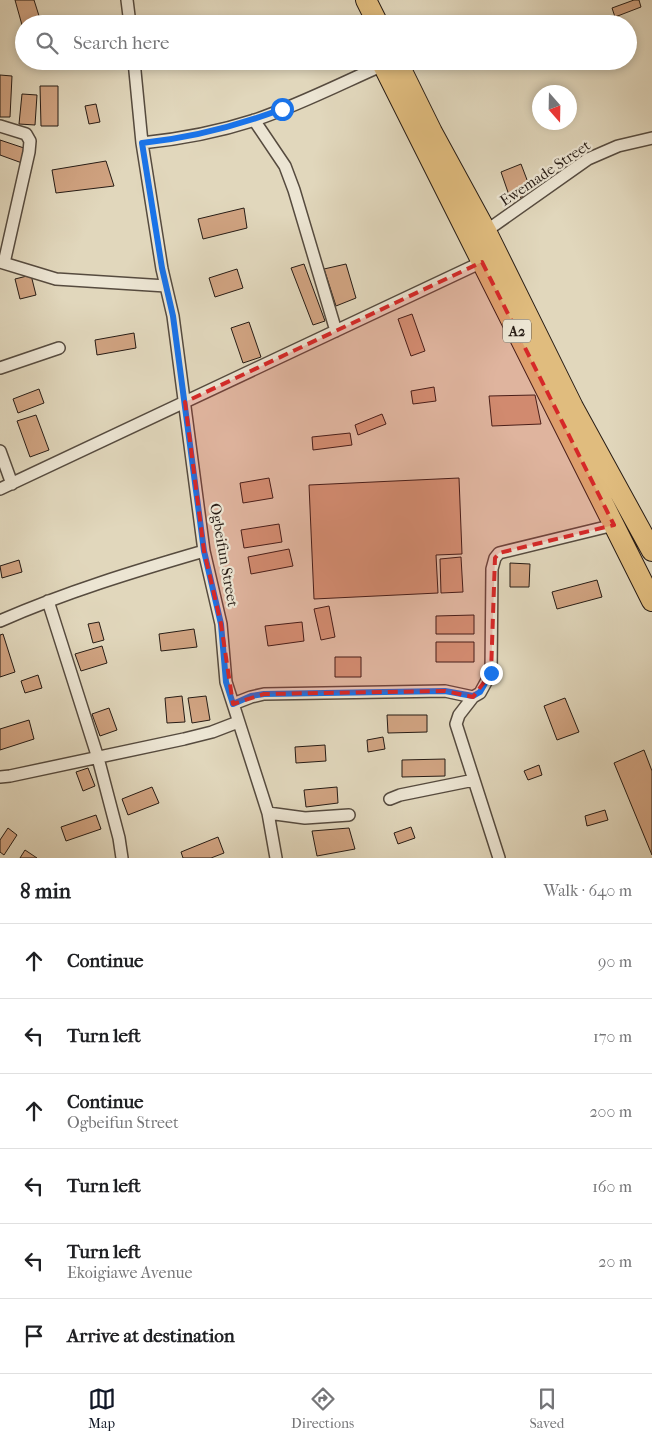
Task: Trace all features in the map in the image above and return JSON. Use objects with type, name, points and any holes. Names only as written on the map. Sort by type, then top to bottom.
[{"type":"highway","points":[[353,0],[360,15]]},
{"type":"highway","points":[[366,0],[374,15]]},
{"type":"highway","name":"A2","points":[[390,70],[482,262],[652,601]]},
{"type":"highway","name":"A2","points":[[391,70],[486,231],[573,407],[652,551]]},
{"type":"street","points":[[127,0],[129,15]]},
{"type":"street","name":"Ogbeifun Street","points":[[135,70],[142,143],[166,286],[173,316],[204,551],[221,624],[226,682],[268,814],[276,858]]},
{"type":"street","points":[[142,143],[204,134],[254,120],[371,70]]},
{"type":"street","points":[[254,120],[285,166],[336,331]]},
{"type":"street","points":[[0,126],[26,134],[30,141],[2,263],[56,278],[166,286]]},
{"type":"street","name":"Ewemade Street","points":[[486,231],[588,159],[618,146],[652,138]]},
{"type":"street","points":[[0,489],[482,262]]},
{"type":"street","points":[[0,368],[58,348]]},
{"type":"street","points":[[0,451],[12,484]]},
{"type":"street","points":[[499,858],[456,724],[459,715],[473,696],[480,692],[491,673],[492,569],[494,558],[500,553],[614,525]]},
{"type":"street","points":[[0,621],[102,581],[204,551]]},
{"type":"street","points":[[48,601],[98,758],[120,838],[122,858]]},
{"type":"street","points":[[233,704],[251,696],[264,694],[445,691],[473,696]]},
{"type":"street","points":[[0,777],[98,758],[212,732],[238,722]]},
{"type":"street","points":[[390,799],[400,795],[474,780]]},
{"type":"street","points":[[268,814],[305,818],[349,815]]},
{"type":"highlighted area","points":[[482,262],[614,525],[499,553],[495,558],[491,673],[473,697],[445,691],[264,694],[233,704],[221,624],[204,551],[185,402]]},
{"type":"building","points":[[15,0],[34,0],[39,15],[19,15]]},
{"type":"building","points":[[634,0],[639,0],[641,7],[620,15],[614,15],[612,8]]},
{"type":"building","points":[[0,75],[12,76],[10,117],[0,117]]},
{"type":"building","points":[[40,86],[58,86],[58,126],[41,126]]},
{"type":"building","points":[[22,94],[37,95],[35,125],[19,124]]},
{"type":"building","points":[[96,104],[100,122],[89,124],[85,106]]},
{"type":"building","points":[[0,140],[27,149],[22,163],[0,155]]},
{"type":"building","points":[[106,161],[114,186],[56,193],[52,170]]},
{"type":"building","points":[[521,164],[532,193],[511,201],[501,172]]},
{"type":"building","points":[[244,208],[247,228],[203,239],[198,219]]},
{"type":"building","points":[[304,264],[325,321],[313,325],[291,268]]},
{"type":"building","points":[[346,264],[356,298],[336,306],[324,269]]},
{"type":"building","points":[[237,269],[243,288],[215,297],[209,278]]},
{"type":"building","points":[[31,275],[36,295],[20,299],[15,279]]},
{"type":"building","points":[[412,314],[425,351],[411,356],[398,319]]},
{"type":"building","points":[[249,322],[261,357],[243,363],[231,328]]},
{"type":"building","points":[[134,333],[136,348],[97,355],[95,340]]},
{"type":"building","points":[[434,387],[436,401],[413,404],[411,391]]},
{"type":"building","points":[[39,389],[44,403],[18,413],[13,399]]},
{"type":"building","points":[[535,395],[541,424],[492,426],[489,396]]},
{"type":"building","points":[[382,414],[386,424],[358,435],[355,425]]},
{"type":"building","points":[[36,415],[49,450],[30,457],[17,421]]},
{"type":"building","points":[[350,433],[352,445],[313,450],[312,437]]},
{"type":"building","points":[[269,478],[273,498],[243,503],[240,483]]},
{"type":"building","points":[[459,478],[462,554],[436,555],[438,593],[314,599],[309,485]]},
{"type":"building","points":[[279,524],[282,542],[244,548],[241,530]]},
{"type":"building","points":[[289,549],[293,566],[251,574],[248,557]]},
{"type":"building","points":[[461,557],[463,592],[441,593],[440,559]]},
{"type":"building","points":[[19,560],[22,572],[2,578],[0,566]]},
{"type":"building","points":[[510,563],[530,564],[529,587],[510,587]]},
{"type":"building","points":[[597,580],[602,597],[557,609],[552,592]]},
{"type":"building","points":[[329,606],[335,637],[321,640],[314,609]]},
{"type":"building","points":[[474,615],[474,634],[436,634],[436,616]]},
{"type":"building","points":[[99,622],[104,640],[93,643],[88,624]]},
{"type":"building","points":[[302,622],[304,641],[268,646],[265,626]]},
{"type":"building","points":[[194,629],[197,647],[161,651],[159,634]]},
{"type":"building","points":[[3,634],[15,672],[0,677],[0,635]]},
{"type":"building","points":[[436,642],[474,642],[474,662],[436,662]]},
{"type":"building","points":[[102,646],[107,663],[81,671],[75,654]]},
{"type":"building","points":[[335,657],[361,657],[361,677],[335,677]]},
{"type":"building","points":[[38,675],[42,688],[25,693],[21,681]]},
{"type":"building","points":[[182,696],[185,722],[167,723],[165,698]]},
{"type":"building","points":[[206,696],[210,720],[192,723],[188,698]]},
{"type":"building","points":[[565,698],[579,732],[557,740],[544,706]]},
{"type":"building","points":[[109,708],[117,730],[100,736],[92,714]]},
{"type":"building","points":[[387,715],[427,715],[427,732],[388,733]]},
{"type":"building","points":[[29,720],[34,739],[0,750],[0,729]]},
{"type":"building","points":[[383,737],[385,749],[368,752],[367,740]]},
{"type":"building","points":[[325,745],[326,761],[296,763],[295,747]]},
{"type":"building","points":[[644,750],[652,771],[652,855],[614,763]]},
{"type":"building","points":[[445,759],[445,776],[402,777],[402,760]]},
{"type":"building","points":[[539,765],[542,775],[528,780],[524,771]]},
{"type":"building","points":[[88,768],[95,786],[83,791],[76,772]]},
{"type":"building","points":[[152,787],[159,803],[128,815],[122,799]]},
{"type":"building","points":[[337,787],[338,803],[306,807],[304,790]]},
{"type":"building","points":[[605,810],[608,820],[587,826],[585,816]]},
{"type":"building","points":[[96,815],[101,829],[66,841],[61,827]]},
{"type":"building","points":[[411,827],[415,838],[398,844],[394,833]]},
{"type":"building","points":[[8,828],[17,835],[4,855],[0,852],[0,840]]},
{"type":"building","points":[[349,828],[355,849],[317,856],[312,831]]},
{"type":"building","points":[[218,837],[224,853],[211,858],[183,858],[181,852]]},
{"type":"building","points":[[25,850],[37,858],[20,858]]},
{"type":"route","points":[[282,109],[254,120],[204,134],[142,143],[162,268],[173,316],[204,551],[221,624],[226,682],[233,704],[251,696],[264,694],[445,691],[473,696],[480,692],[491,673]]}]
